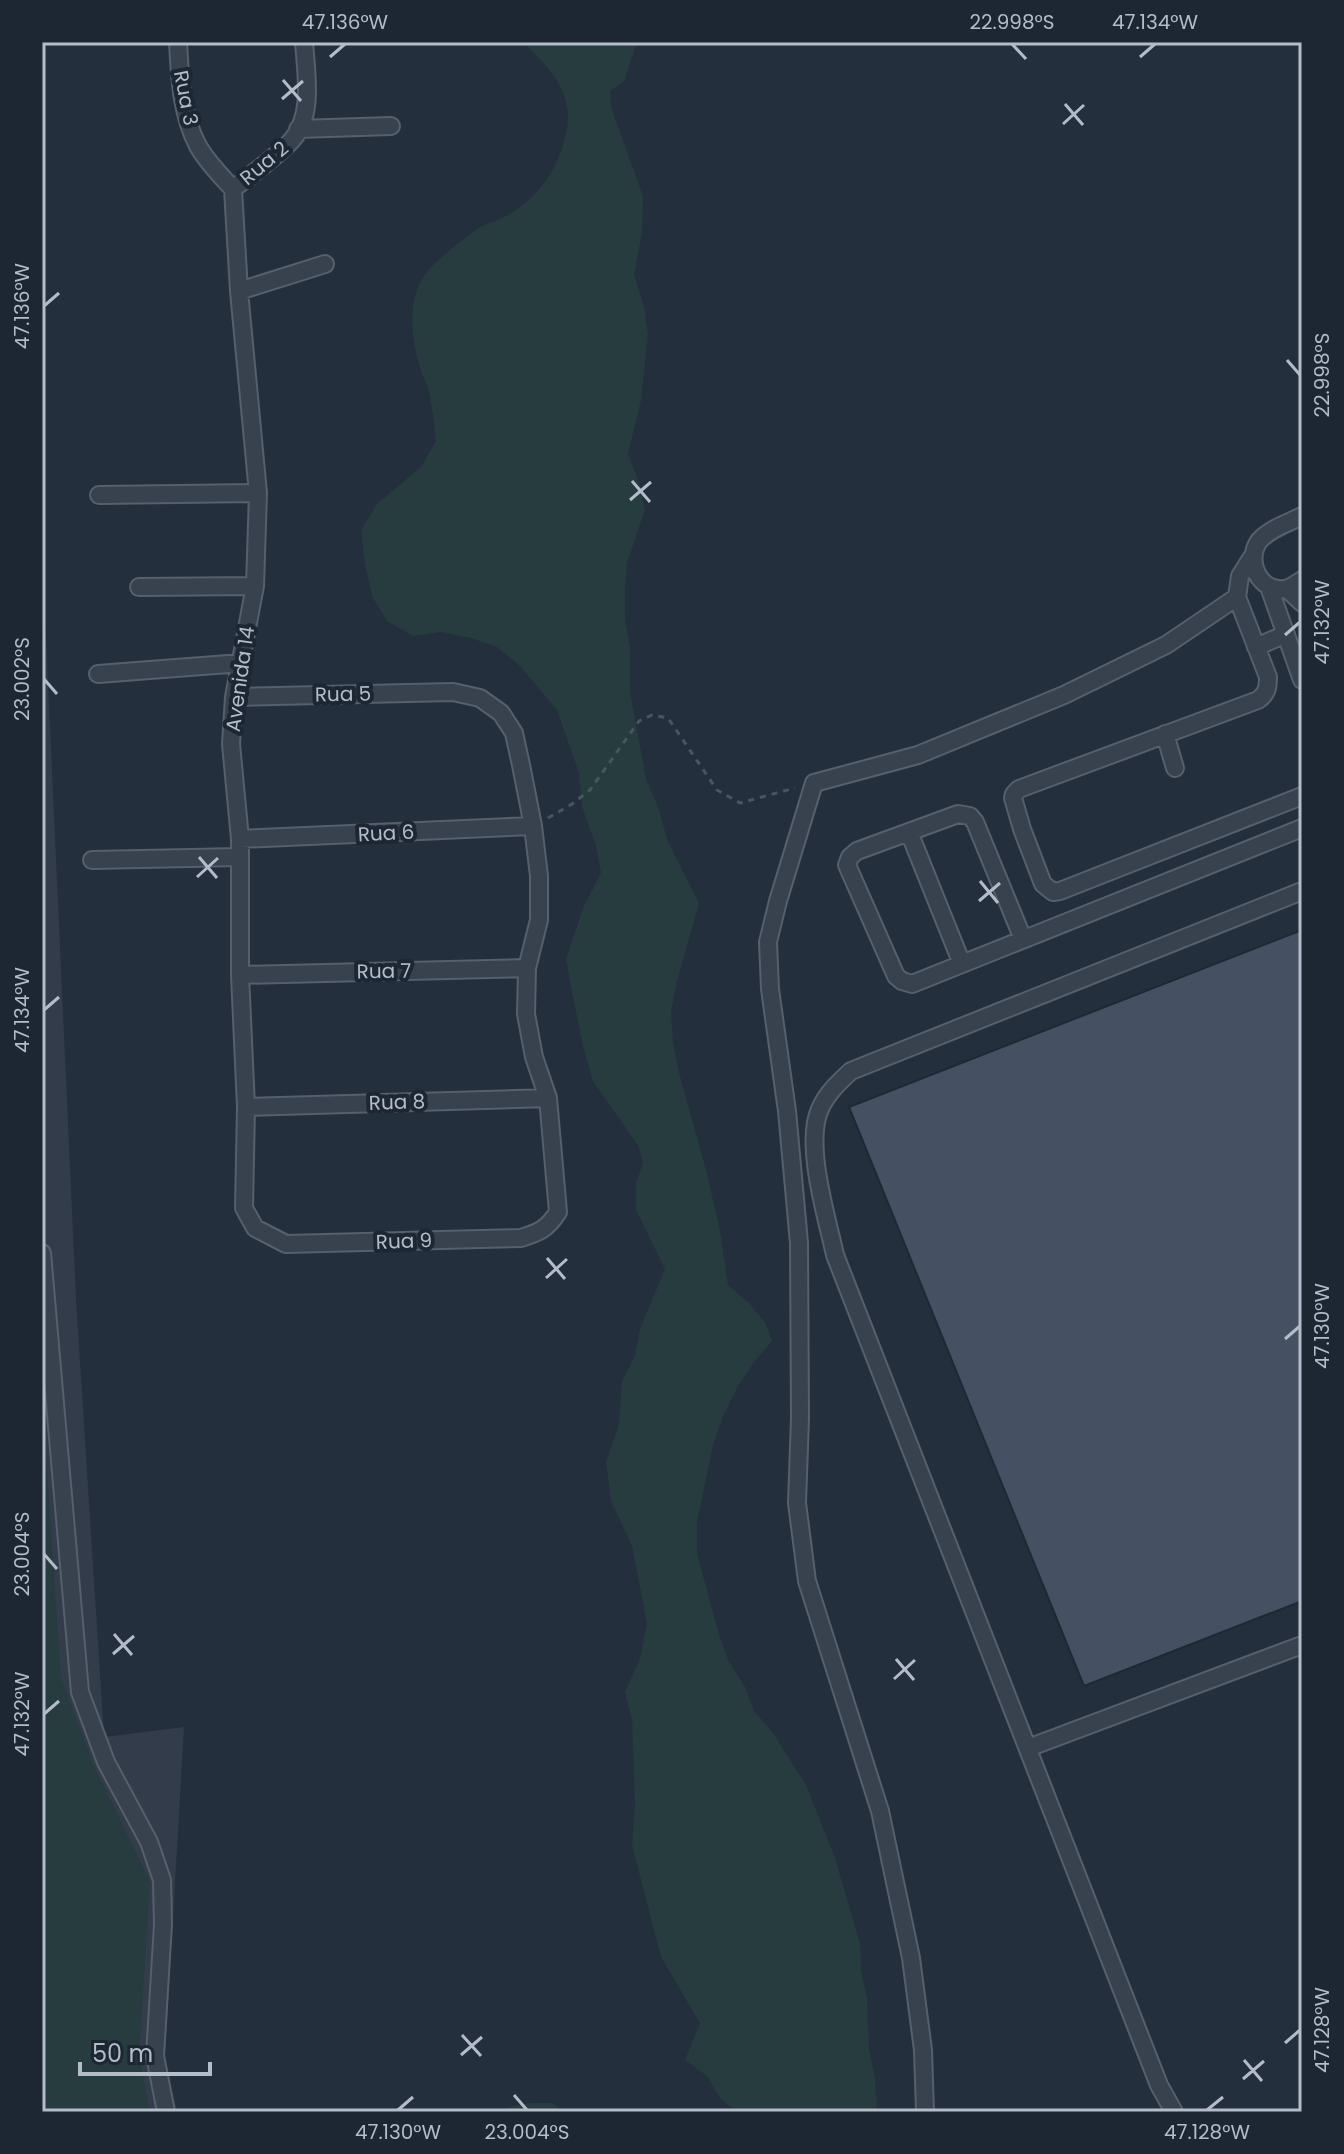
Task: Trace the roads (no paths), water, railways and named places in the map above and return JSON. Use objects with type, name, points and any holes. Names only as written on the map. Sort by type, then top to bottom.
[{"type":"street","name":"Rua 3","points":[[178,42],[187,120],[198,147],[233,189]]},
{"type":"street","name":"Rua 2","points":[[233,189],[292,140],[303,121],[307,93],[304,42]]},
{"type":"street","points":[[298,129],[391,126]]},
{"type":"street","name":"Avenida 14","points":[[233,189],[258,493],[255,586],[234,697],[231,744],[240,848],[240,975],[246,1107],[244,1208],[255,1228],[286,1244]]},
{"type":"street","points":[[239,291],[325,264]]},
{"type":"street","points":[[99,495],[258,493]]},
{"type":"street","points":[[1302,516],[1266,534],[1240,576],[1237,597],[1268,677],[1264,695],[1258,700],[1019,789],[1013,798],[1043,884],[1053,892],[1302,796]]},
{"type":"street","points":[[1252,557],[1261,580],[1269,587],[1302,680]]},
{"type":"street","points":[[1287,589],[1302,580]]},
{"type":"street","points":[[139,587],[255,586]]},
{"type":"street","points":[[1269,587],[1287,589],[1302,603]]},
{"type":"street","points":[[925,2112],[923,2050],[911,1958],[880,1811],[807,1581],[797,1503],[799,1243],[787,1111],[770,989],[768,942],[814,783],[918,755],[1064,695],[1166,645],[1237,597]]},
{"type":"street","points":[[1256,647],[1286,634]]},
{"type":"street","points":[[98,674],[241,663]]},
{"type":"street","name":"Rua 5","points":[[234,697],[453,692],[480,698],[501,713],[514,733],[533,826]]},
{"type":"street","points":[[1165,734],[1175,768]]},
{"type":"street","points":[[1023,939],[970,816],[958,814],[857,851],[850,857],[847,865],[896,976],[912,984],[1302,828]]},
{"type":"street","points":[[533,826],[539,876],[539,920],[527,968],[526,1014],[534,1057],[548,1098]]},
{"type":"street","name":"Rua 6","points":[[92,860],[533,826]]},
{"type":"street","points":[[909,832],[962,964]]},
{"type":"street","points":[[1174,2112],[1159,2085],[835,1255],[819,1185],[815,1146],[819,1111],[832,1088],[851,1071],[1302,891]]},
{"type":"street","name":"Rua 7","points":[[240,975],[527,968]]},
{"type":"street","name":"Rua 8","points":[[246,1107],[548,1098]]},
{"type":"street","name":"Rua 9","points":[[286,1244],[521,1238],[541,1232],[558,1212],[548,1098]]},
{"type":"street","points":[[42,1253],[80,1692],[106,1762],[149,1842],[162,1880],[163,1924],[155,2056],[166,2112]]},
{"type":"street","points":[[1028,1748],[1302,1645]]}]
